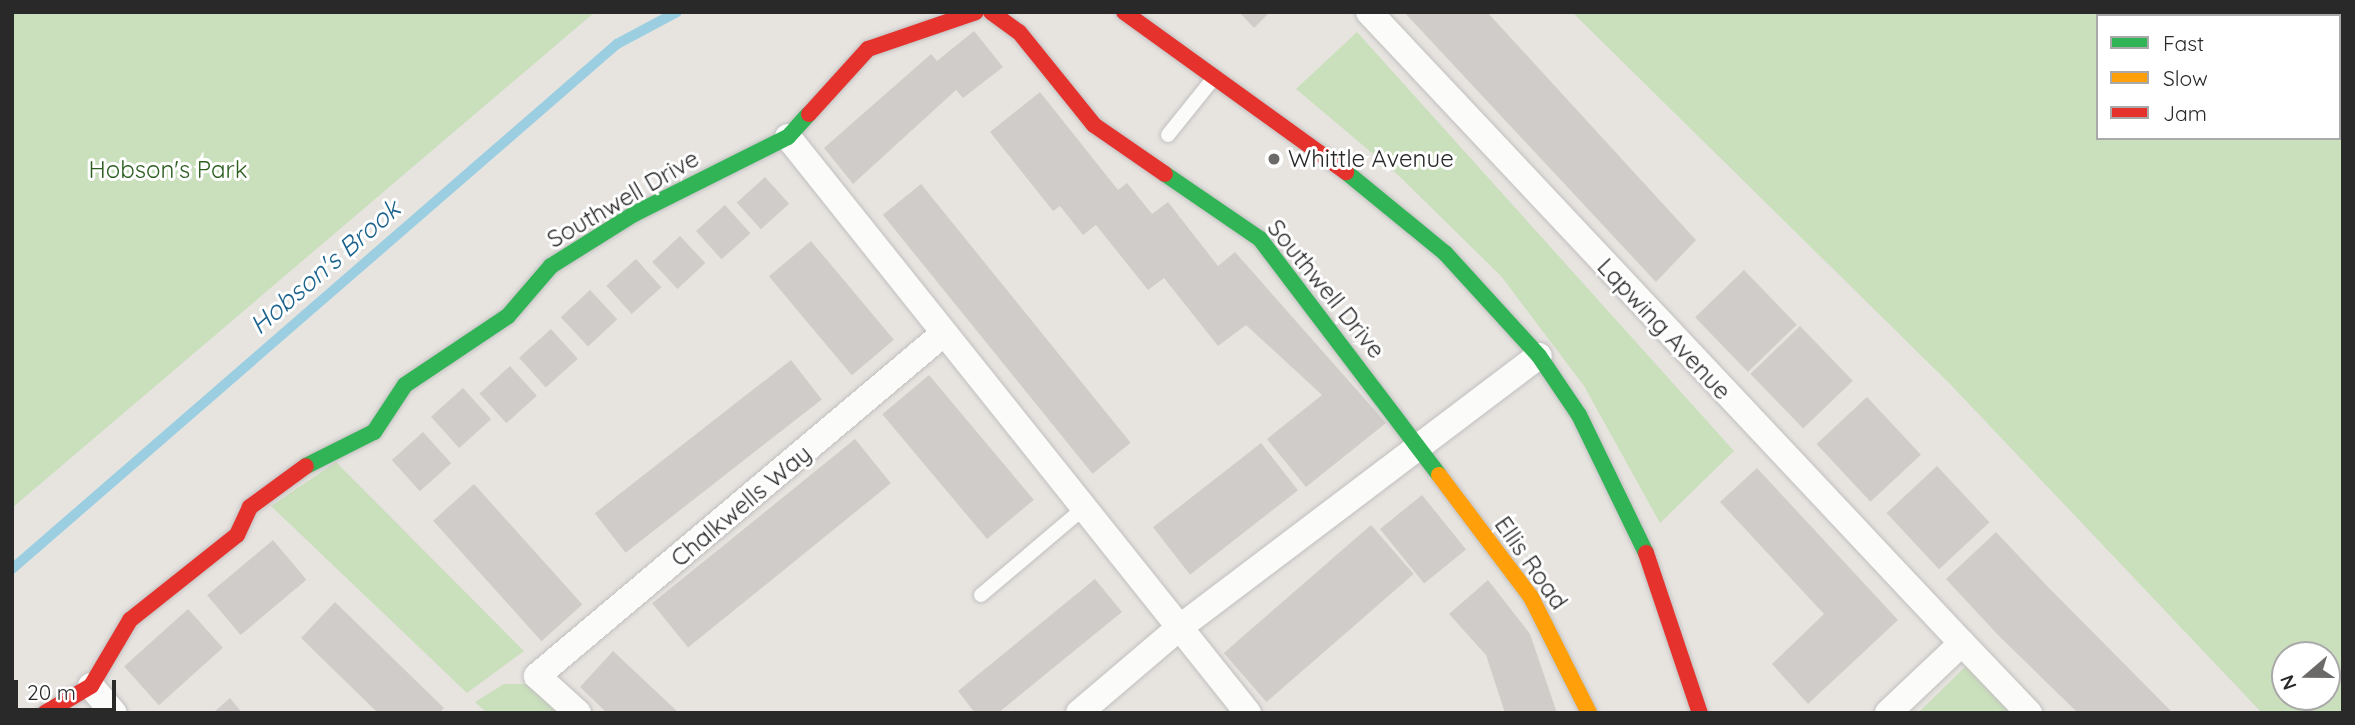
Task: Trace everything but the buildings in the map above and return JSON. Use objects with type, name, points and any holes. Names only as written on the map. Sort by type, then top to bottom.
[{"type":"street","name":"Southwell Drive","points":[[45,713],[91,686],[130,620],[237,536],[250,507],[306,466],[374,432],[405,385],[508,316],[551,266],[657,202],[788,137],[868,49],[976,12]]},
{"type":"street","name":"Southwell Drive","points":[[991,12],[1019,32],[1094,125],[1260,239],[1420,449]]},
{"type":"street","points":[[1124,12],[1216,75],[1445,253],[1539,356],[1579,415],[1649,559],[1700,713]]},
{"type":"street","name":"Lapwing Avenue","points":[[1368,12],[2029,713]]},
{"type":"street","points":[[788,137],[1248,713]]},
{"type":"street","name":"Chalkwells Way","points":[[578,713],[537,676],[943,334]]},
{"type":"street","points":[[1080,713],[1179,628],[1420,449],[1539,356]]},
{"type":"street","name":"Ellis Road","points":[[1420,449],[1531,597],[1589,713]]},
{"type":"street","points":[[1888,713],[1962,643]]},
{"type":"street","points":[[91,686],[114,713]]},
{"type":"lane","points":[[1168,135],[1216,75]]},
{"type":"lane","points":[[981,595],[1085,507]]},
{"type":"green space","name":"Hobson's Park","points":[[12,12],[595,12],[12,508]]},
{"type":"green space","points":[[1572,12],[2343,12],[2343,713],[2262,713],[1950,384]]},
{"type":"green space","points":[[1357,32],[1734,451],[1660,523],[1584,386],[1501,276],[1397,174],[1296,89]]},
{"type":"green space","points":[[336,462],[524,651],[467,693],[271,506]]},
{"type":"green space","points":[[1967,665],[2014,713],[1918,713]]},
{"type":"green space","points":[[504,684],[530,684],[561,713],[487,713],[475,702]]},
{"type":"waterway","name":"Hobson's Brook","points":[[12,569],[617,44],[677,12]]},
{"type":"traffic: fast","points":[[306,466],[374,432],[405,385],[508,316],[551,266],[634,214],[788,137],[809,114]]},
{"type":"traffic: fast","points":[[1346,172],[1445,253],[1539,356],[1579,415],[1646,553]]},
{"type":"traffic: fast","points":[[1165,174],[1260,239],[1439,475]]},
{"type":"traffic: slow","points":[[1439,475],[1531,597],[1589,713]]},
{"type":"traffic: jam","points":[[809,114],[868,49],[976,12]]},
{"type":"traffic: jam","points":[[991,12],[1019,32],[1094,125],[1165,174]]},
{"type":"traffic: jam","points":[[1124,12],[1346,172]]},
{"type":"traffic: jam","points":[[45,713],[91,686],[130,620],[237,535],[250,507],[306,466]]},
{"type":"traffic: jam","points":[[1646,553],[1700,713]]},
{"type":"place","name":"Whittle Avenue","points":[[1274,159]]}]
